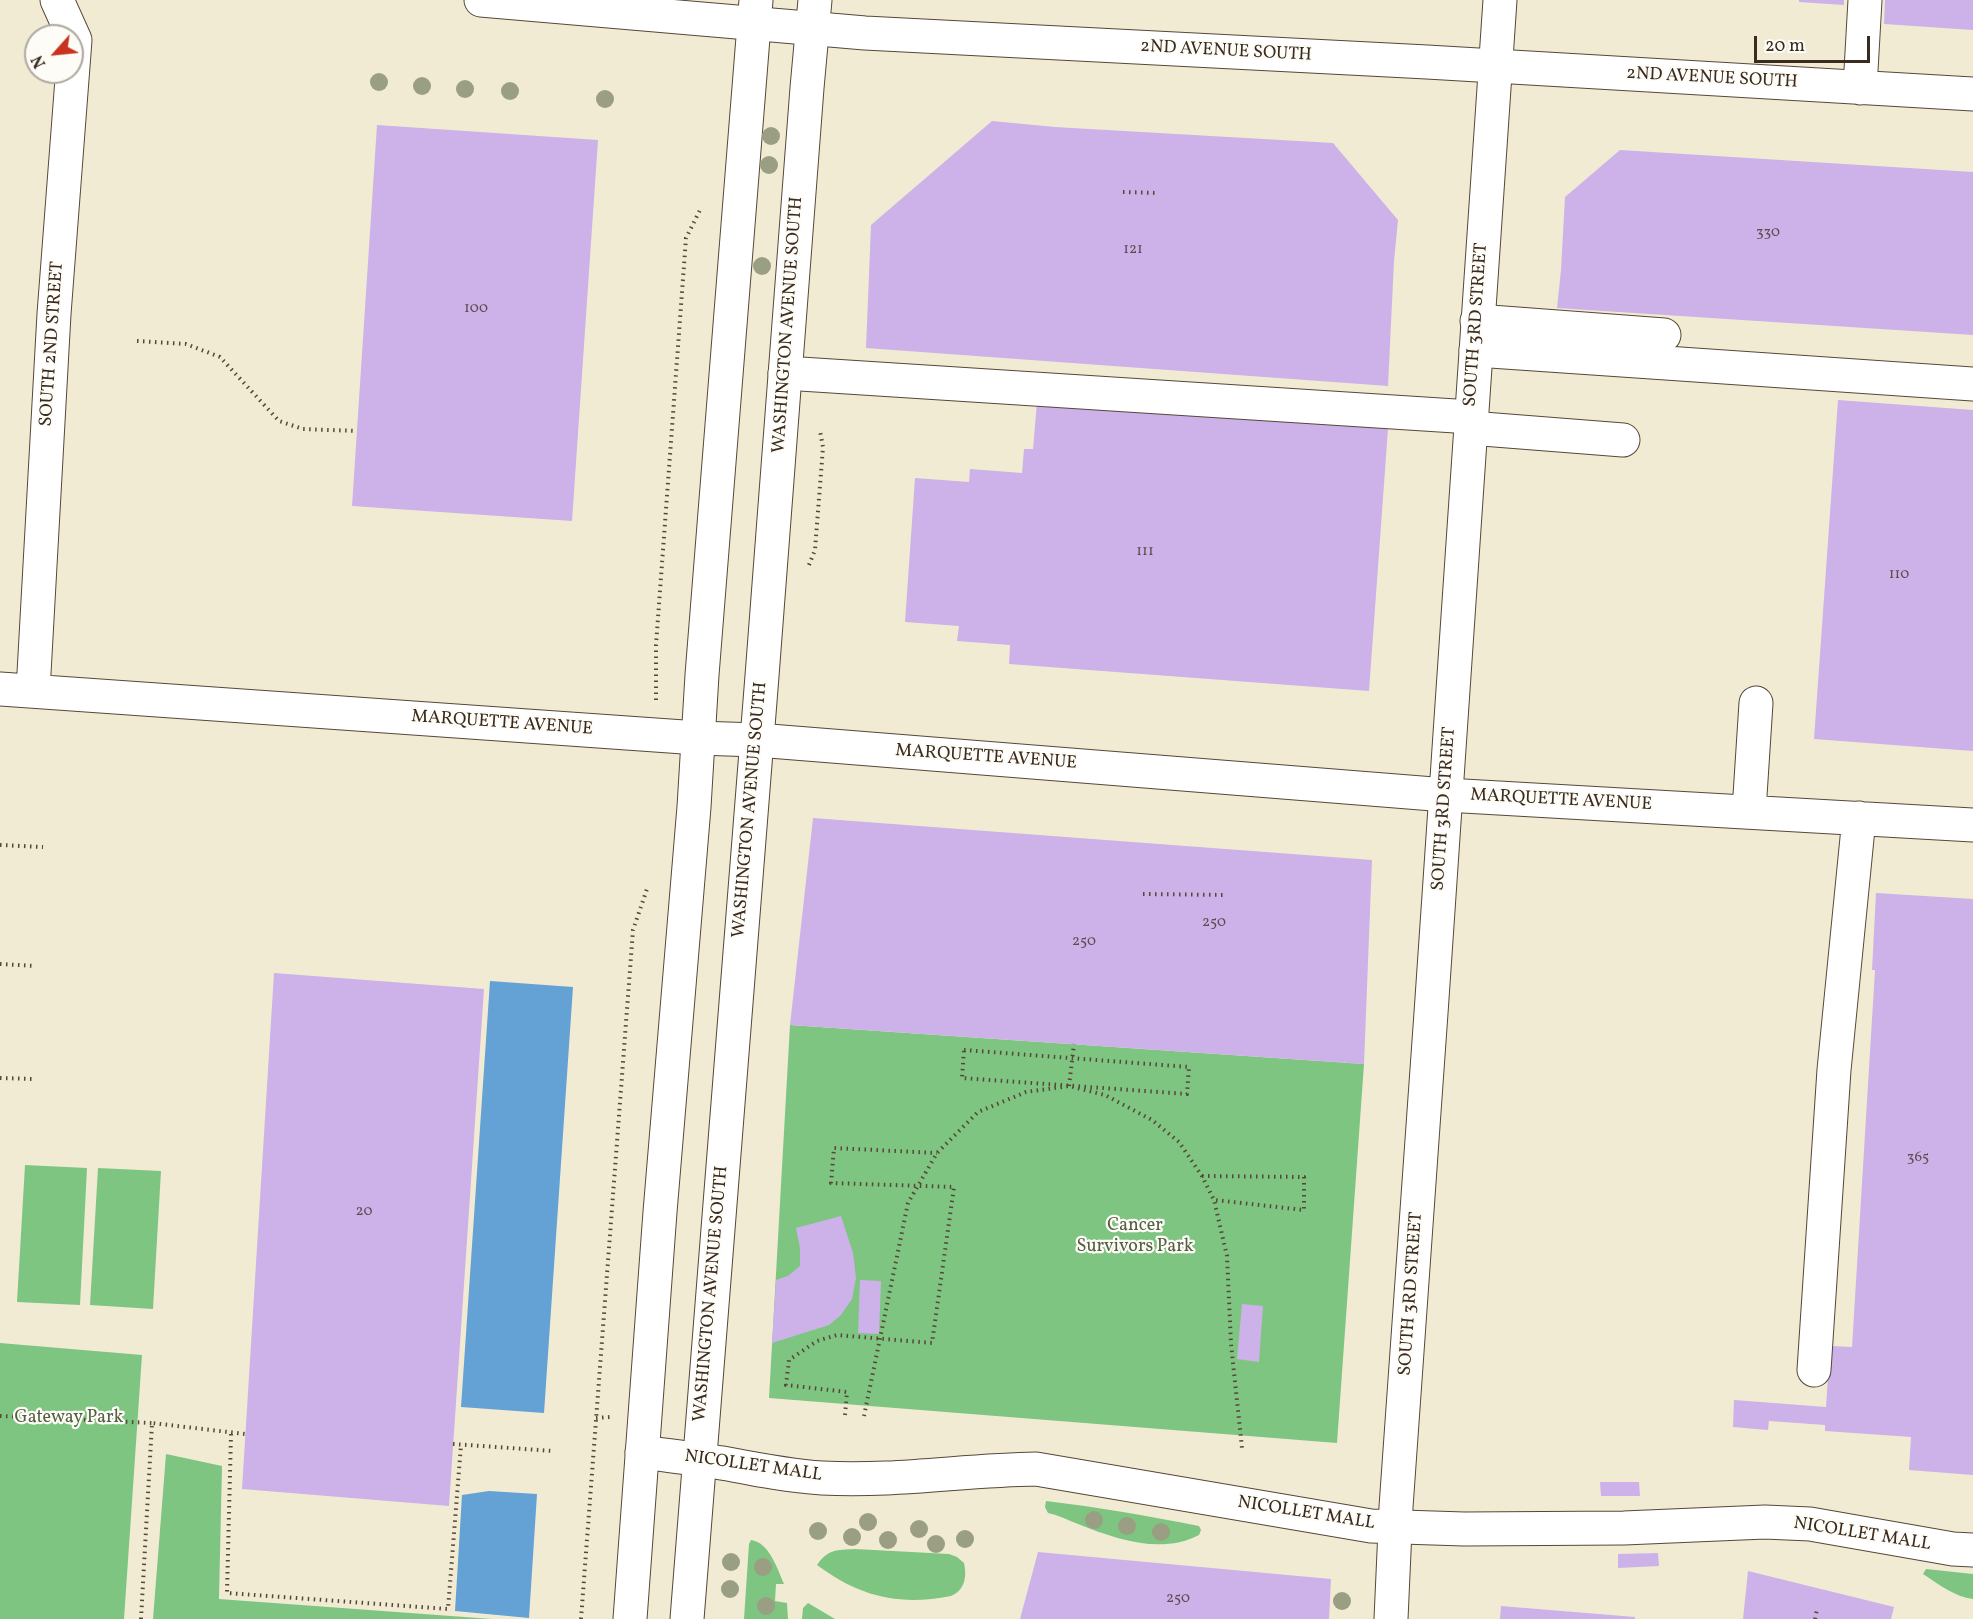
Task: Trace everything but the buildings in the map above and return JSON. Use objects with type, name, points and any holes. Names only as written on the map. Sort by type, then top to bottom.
[{"type":"street","name":"SOUTH 2ND STREET","points":[[33,691],[54,314],[75,40],[57,0]]},
{"type":"street","name":"2ND AVENUE SOUTH","points":[[481,0],[814,14],[877,33],[1973,94]]},
{"type":"street","name":"SOUTH 3RD STREET","points":[[1391,1619],[1395,1527],[1500,0]]},
{"type":"street","points":[[1860,88],[1865,0]]},
{"type":"street","points":[[630,1619],[755,12]]},
{"type":"street","name":"WASHINGTON AVENUE SOUTH","points":[[687,1619],[814,14]]},
{"type":"street","points":[[1477,336],[1664,335]]},
{"type":"street","points":[[1477,336],[1973,384]]},
{"type":"street","points":[[785,373],[1471,422],[1623,440]]},
{"type":"street","name":"MARQUETTE AVENUE","points":[[0,689],[698,738],[757,740],[1446,795],[1973,825]]},
{"type":"street","points":[[1749,811],[1756,703]]},
{"type":"street","points":[[1814,1370],[1834,1070],[1859,818]]},
{"type":"street","name":"NICOLLET MALL","points":[[642,1452],[772,1473],[823,1478],[883,1479],[991,1470],[1036,1469],[1371,1526],[1464,1529],[1612,1528],[1765,1522],[1799,1523],[1953,1549],[1973,1550]]},
{"type":"path","points":[[1123,192],[1158,193]]},
{"type":"path","points":[[656,682],[657,633],[686,238],[702,206]]},
{"type":"path","points":[[137,341],[186,344],[220,357],[279,421],[303,429],[357,431]]},
{"type":"path","points":[[0,845],[43,847]]},
{"type":"path","points":[[581,1619],[633,930],[650,882]]},
{"type":"path","points":[[1143,894],[1227,895]]},
{"type":"path","points":[[0,964],[35,966]]},
{"type":"path","points":[[1069,1086],[1074,1044]]},
{"type":"path","points":[[964,1050],[1073,1058],[1189,1067],[1187,1094],[962,1078],[964,1050]]},
{"type":"path","points":[[0,1078],[34,1079]]},
{"type":"path","points":[[864,1416],[908,1203],[917,1185],[937,1153],[978,1112],[1026,1092],[1069,1086],[1105,1095],[1152,1120],[1179,1142],[1202,1176],[1214,1200],[1227,1256],[1231,1344],[1242,1448]]},
{"type":"path","points":[[845,1415],[847,1392],[786,1385],[789,1359],[817,1341],[837,1335],[932,1343],[954,1187],[831,1183],[834,1148],[937,1153]]},
{"type":"path","points":[[1202,1176],[1304,1177],[1304,1210],[1214,1200]]},
{"type":"path","points":[[0,1416],[152,1423],[245,1434]]},
{"type":"path","points":[[141,1619],[152,1423]]},
{"type":"path","points":[[231,1434],[227,1593],[448,1609],[461,1445]]},
{"type":"path","points":[[453,1444],[552,1450]]},
{"type":"path","points":[[1815,1619],[1817,1609]]},
{"type":"green space","name":"Cancer Survivors Park","points":[[790,1025],[1364,1064],[1337,1443],[769,1398]]},
{"type":"green space","points":[[25,1165],[87,1168],[80,1305],[17,1302]]},
{"type":"green space","points":[[98,1168],[161,1171],[153,1309],[90,1305]]},
{"type":"green space","name":"Gateway Park","points":[[0,1343],[142,1355],[124,1619],[0,1619]]},
{"type":"green space","points":[[166,1454],[222,1466],[219,1599],[492,1619],[153,1619]]},
{"type":"green space","points":[[1046,1501],[1199,1526],[1201,1530],[1199,1535],[1184,1541],[1169,1544],[1139,1543],[1108,1535],[1048,1513],[1045,1507]]},
{"type":"green space","points":[[751,1540],[763,1546],[776,1564],[784,1584],[776,1584],[775,1601],[787,1603],[788,1619],[744,1619]]},
{"type":"green space","points":[[855,1549],[949,1554],[964,1563],[964,1582],[962,1587],[951,1596],[914,1600],[897,1599],[865,1592],[817,1565],[833,1551]]},
{"type":"green space","points":[[1926,1569],[1973,1574],[1973,1599],[1960,1596],[1941,1586],[1923,1574]]},
{"type":"green space","points":[[808,1603],[835,1619],[802,1619],[803,1608]]},
{"type":"water","points":[[490,981],[573,987],[544,1413],[461,1407]]},
{"type":"water","points":[[489,1491],[537,1494],[529,1618],[455,1611],[462,1495]]}]
